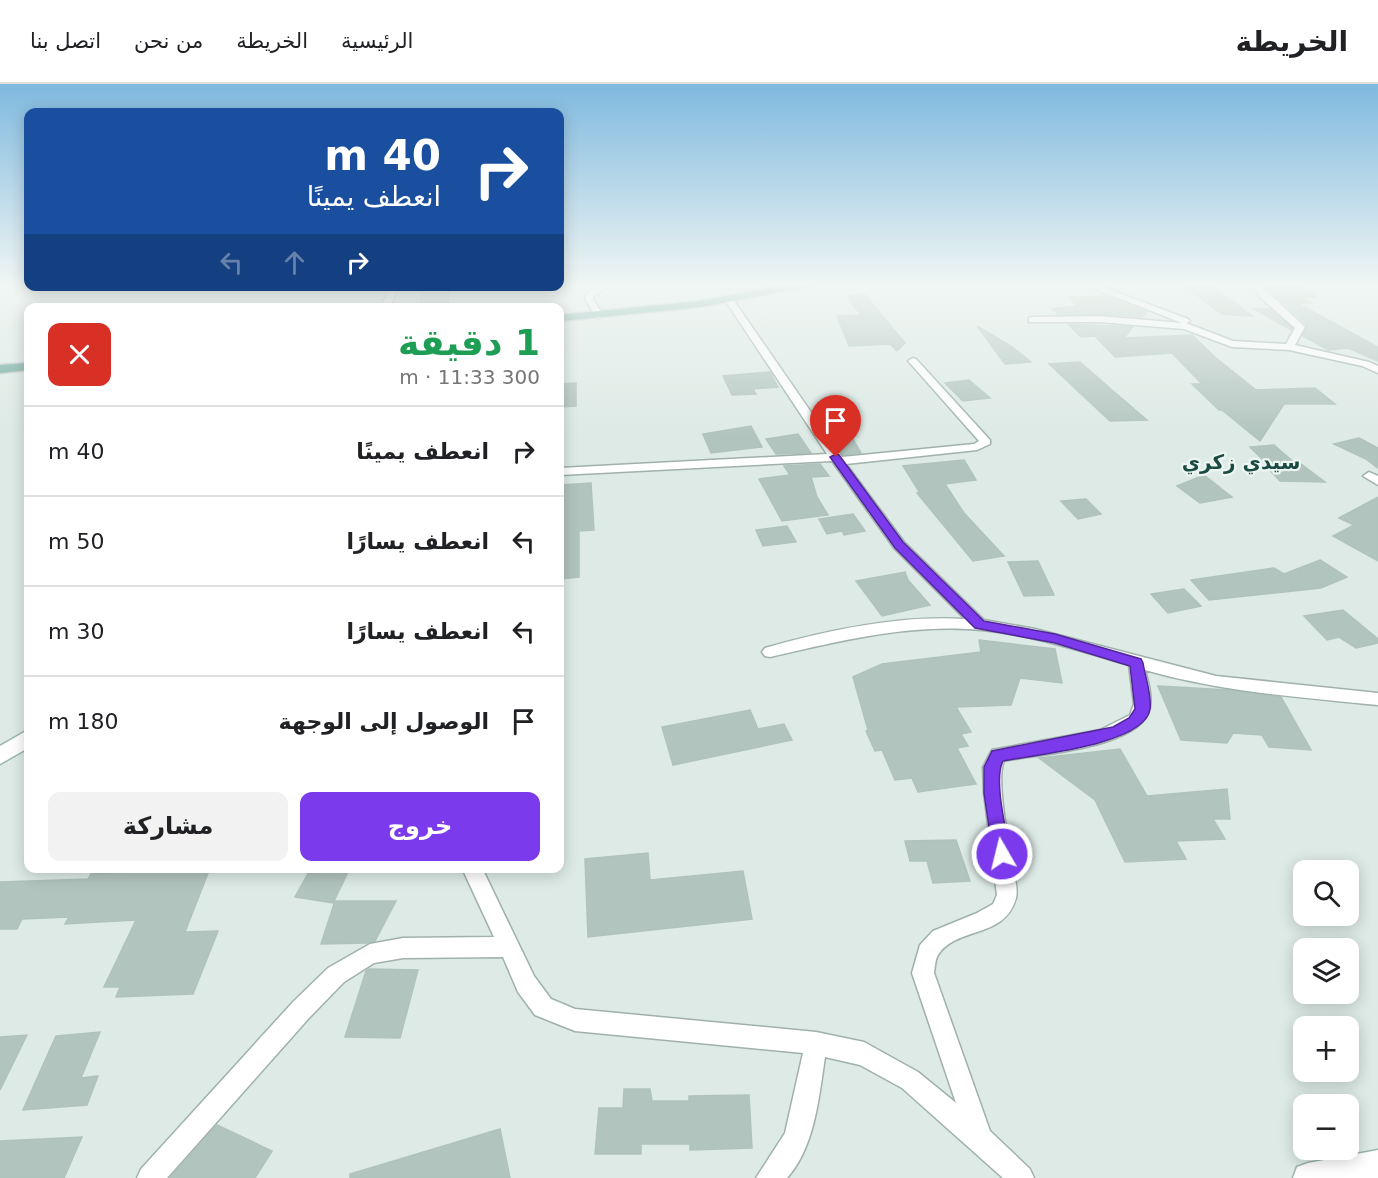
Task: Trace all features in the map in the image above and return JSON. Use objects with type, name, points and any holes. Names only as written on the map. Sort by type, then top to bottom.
[{"type":"main road","points":[[0,369],[24,367]]},
{"type":"street","points":[[752,334],[899,545],[980,625]]},
{"type":"street","points":[[1210,334],[1240,346],[1289,347],[1365,364],[1378,370]]},
{"type":"street","points":[[1289,347],[1296,334]]},
{"type":"street","points":[[564,472],[837,459],[977,447],[984,444],[986,442],[957,407],[913,361]]},
{"type":"street","points":[[770,652],[887,628],[948,624],[980,625],[1055,639],[1194,677],[1250,686],[1378,699]]},
{"type":"street","points":[[980,1139],[930,999],[923,973],[927,952],[940,938],[984,920],[1001,910],[1007,896],[993,793],[992,767],[998,755],[1117,732],[1134,722],[1142,709],[1136,663]]},
{"type":"street","points":[[0,756],[24,741]]},
{"type":"street","points":[[474,873],[526,984],[543,1007],[575,1020],[816,1043],[864,1054],[910,1080],[980,1139],[1021,1178]]},
{"type":"street","points":[[150,1178],[301,1010],[336,975],[370,954],[404,948],[509,947]]},
{"type":"street","points":[[769,1178],[778,1171],[799,1132],[816,1043]]},
{"type":"street","points":[[1308,1178],[1378,1165]]},
{"type":"building","points":[[844,334],[898,334],[905,343],[897,351],[890,344],[849,346]]},
{"type":"building","points":[[983,334],[991,334],[1031,362],[1005,364]]},
{"type":"building","points":[[1078,334],[1127,334],[1124,338],[1192,335],[1216,358],[1256,390],[1315,388],[1335,404],[1284,404],[1260,441],[1222,410],[1219,410],[1192,384],[1202,384],[1172,353],[1115,357],[1095,336],[1081,337]]},
{"type":"building","points":[[1304,334],[1354,334],[1378,347],[1378,361],[1348,348],[1328,350],[1303,336]]},
{"type":"building","points":[[1080,362],[1147,420],[1110,421],[1049,364]]},
{"type":"building","points":[[770,372],[778,387],[753,389],[756,394],[732,395],[723,376]]},
{"type":"building","points":[[969,380],[990,398],[963,401],[945,383]]},
{"type":"building","points":[[576,383],[576,406],[564,407],[564,384]]},
{"type":"building","points":[[751,426],[762,447],[711,453],[703,434]]},
{"type":"building","points":[[849,432],[861,453],[843,455],[831,434]]},
{"type":"building","points":[[798,434],[811,453],[776,454],[766,439]]},
{"type":"building","points":[[1359,438],[1378,448],[1378,468],[1366,459],[1334,444]]},
{"type":"building","points":[[1274,445],[1296,464],[1301,464],[1325,482],[1280,481],[1250,447]]},
{"type":"building","points":[[964,460],[976,480],[945,484],[964,513],[1004,556],[973,561],[917,493],[920,493],[903,466]]},
{"type":"building","points":[[820,464],[829,476],[811,477],[817,497],[828,515],[782,521],[759,479],[790,475],[784,466]]},
{"type":"building","points":[[1204,475],[1232,497],[1200,503],[1177,486]]},
{"type":"building","points":[[591,483],[594,530],[579,531],[579,577],[564,579],[564,485]]},
{"type":"building","points":[[1378,497],[1378,561],[1333,536],[1354,525],[1339,518]]},
{"type":"building","points":[[1086,499],[1101,514],[1078,519],[1061,501]]},
{"type":"building","points":[[853,514],[865,531],[844,535],[842,531],[827,534],[819,519]]},
{"type":"building","points":[[787,526],[796,542],[763,546],[756,530]]},
{"type":"building","points":[[1320,560],[1347,577],[1321,588],[1209,600],[1191,580],[1274,568],[1284,574]]},
{"type":"building","points":[[1038,561],[1054,595],[1024,596],[1008,562]]},
{"type":"building","points":[[905,572],[908,580],[930,605],[882,616],[856,581]]},
{"type":"building","points":[[1184,589],[1201,606],[1168,613],[1151,594]]},
{"type":"building","points":[[1343,610],[1378,639],[1378,643],[1356,648],[1339,637],[1327,640],[1304,616]]},
{"type":"building","points":[[979,640],[1055,649],[1062,683],[1020,678],[1011,705],[956,707],[971,732],[961,734],[968,746],[957,748],[976,784],[918,792],[912,778],[895,780],[882,750],[875,751],[866,731],[868,730],[853,677],[882,664],[981,652]]},
{"type":"building","points":[[1158,686],[1229,690],[1281,697],[1311,750],[1269,747],[1262,735],[1233,733],[1227,743],[1181,740]]},
{"type":"building","points":[[750,710],[758,729],[784,724],[792,740],[673,765],[662,727]]},
{"type":"building","points":[[1120,749],[1147,796],[1227,789],[1230,819],[1213,819],[1225,839],[1176,841],[1186,859],[1125,862],[1095,800],[1039,758]]},
{"type":"building","points":[[956,840],[970,881],[933,883],[927,861],[910,861],[905,841]]},
{"type":"building","points":[[648,853],[650,880],[743,871],[752,919],[588,937],[585,859]]},
{"type":"building","points":[[208,873],[185,932],[218,931],[193,994],[116,997],[120,987],[104,987],[136,920],[65,924],[69,917],[22,919],[17,929],[0,929],[0,882],[88,879],[91,874]]},
{"type":"building","points":[[308,873],[348,873],[333,903],[295,897]]},
{"type":"building","points":[[335,901],[396,901],[375,941],[321,944]]},
{"type":"building","points":[[369,969],[418,970],[400,1038],[345,1037],[366,971]]},
{"type":"building","points":[[100,1032],[81,1078],[98,1076],[87,1105],[23,1110],[56,1036]]},
{"type":"building","points":[[27,1035],[0,1090],[0,1037]]},
{"type":"building","points":[[624,1089],[650,1089],[652,1101],[689,1101],[689,1096],[749,1095],[752,1148],[690,1150],[690,1144],[641,1144],[641,1154],[595,1154],[599,1108],[623,1108]]},
{"type":"building","points":[[217,1125],[272,1151],[255,1178],[170,1178]]},
{"type":"building","points":[[500,1129],[510,1178],[350,1178],[350,1174]]},
{"type":"building","points":[[82,1137],[64,1178],[0,1178],[0,1141]]},
{"type":"district","name":"سيدي زكري","points":[[1241,462]]},
{"type":"route","points":[[836,457],[858,491],[899,545],[980,625],[1019,630],[1136,663],[1142,709],[1134,722],[1117,732],[998,755],[992,767],[993,793],[1002,854]]}]
